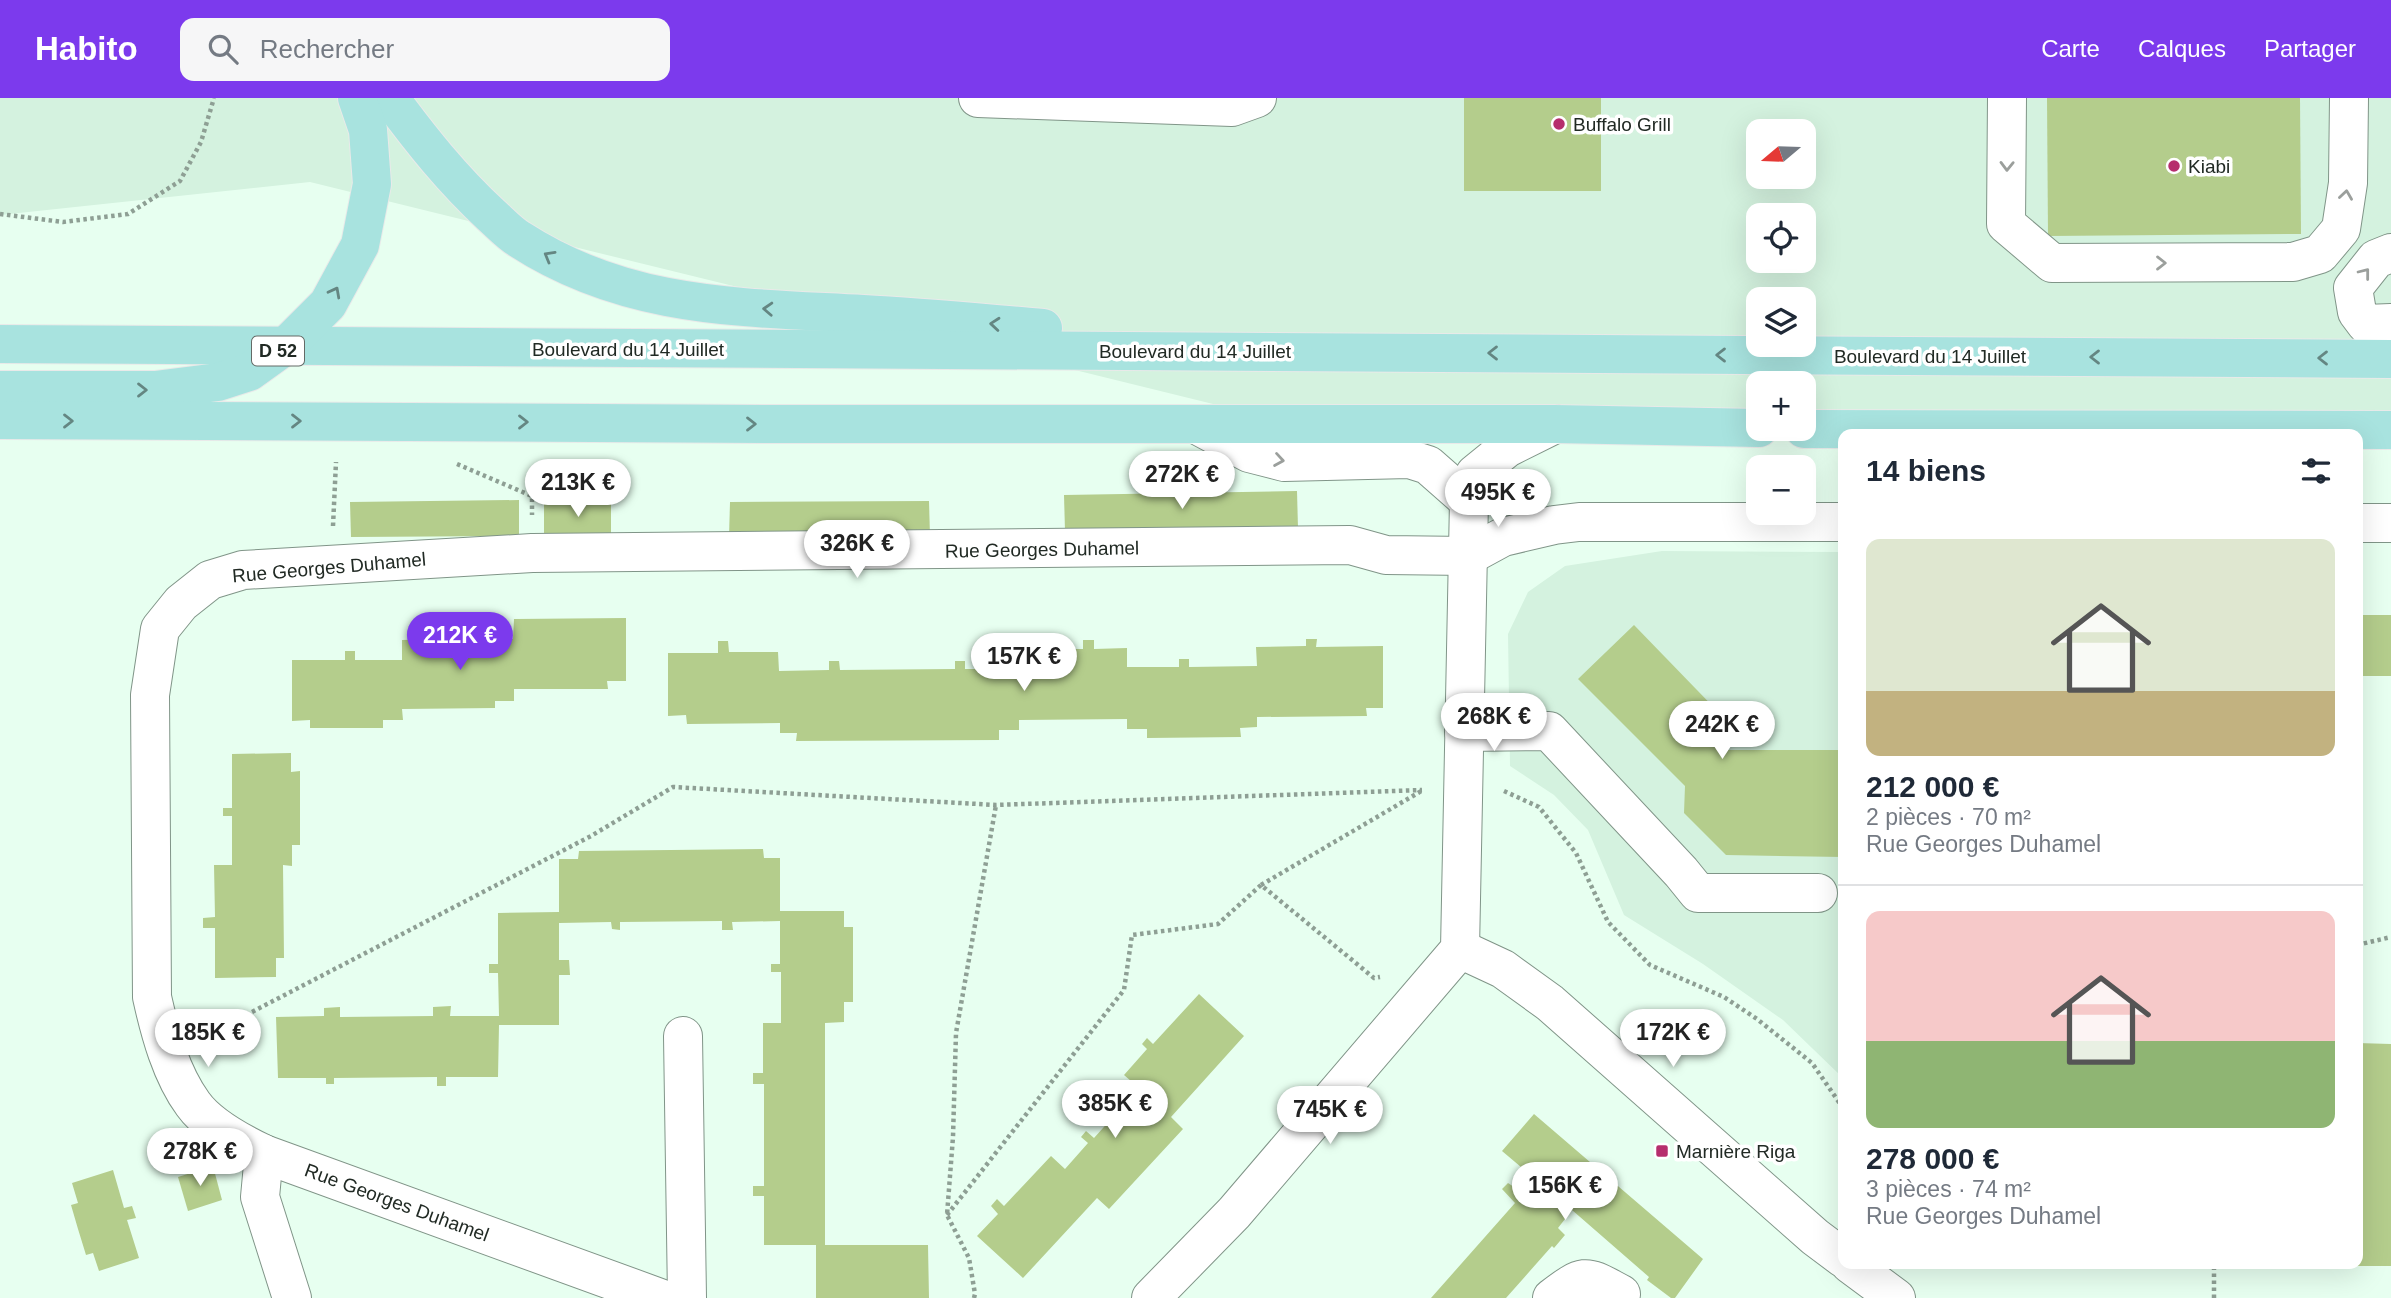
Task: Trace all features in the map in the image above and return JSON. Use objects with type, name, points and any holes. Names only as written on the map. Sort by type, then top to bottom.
[{"type":"main road","name":"D 52","points":[[0,390],[155,390],[218,382],[249,372],[288,344],[328,304],[360,245],[372,184],[368,130],[357,98]]},
{"type":"main road","points":[[390,98],[451,175],[516,238],[568,267],[603,281],[633,290],[715,306],[922,317],[1042,328],[1158,351]]},
{"type":"main road","name":"Boulevard du 14 Juillet","points":[[0,344],[2391,359]]},
{"type":"main road","points":[[0,421],[1556,424],[1746,428]]},
{"type":"main road","points":[[1816,429],[1838,429]]},
{"type":"main road","points":[[2363,430],[2391,430]]},
{"type":"street","points":[[978,98],[1232,107],[1257,98]]},
{"type":"street","points":[[2007,98],[2006,224],[2052,263],[2293,262],[2320,254],[2341,229],[2348,183],[2348,98]]},
{"type":"street","points":[[2391,253],[2376,258],[2353,288],[2357,312],[2367,324],[2391,323]]},
{"type":"street","points":[[1151,1298],[1234,1213],[1460,949],[1469,501],[1475,474],[1507,448],[1556,424]]},
{"type":"street","points":[[1195,425],[1249,453],[1283,462],[1409,459],[1427,465],[1469,501]]},
{"type":"street","points":[[1468,556],[1503,537],[1579,522],[1838,522]]},
{"type":"street","points":[[2363,523],[2391,523]]},
{"type":"street","name":"Rue Georges Duhamel","points":[[660,1298],[264,1154],[233,1139],[194,1105],[174,1066],[158,1025],[152,997],[150,695],[160,629],[181,603],[210,580],[243,570],[532,553],[1350,545],[1386,555],[1468,556]]},
{"type":"street","points":[[1464,732],[1549,731],[1698,893],[1818,893]]},
{"type":"street","points":[[1460,949],[1503,969],[1550,1003],[1815,1237],[1838,1254]]},
{"type":"street","points":[[683,1036],[687,1298]]},
{"type":"street","points":[[264,1154],[260,1197],[292,1298]]},
{"type":"street","points":[[1857,1269],[1896,1298]]},
{"type":"street","points":[[1552,1298],[1575,1280],[1590,1278],[1621,1294]]},
{"type":"path","points":[[0,214],[63,222],[128,214],[180,181],[201,142],[214,98]]},
{"type":"path","points":[[335,503],[336,449]]},
{"type":"path","points":[[158,1025],[221,1027],[591,836],[673,787],[996,805],[1424,790],[1261,885],[1218,924],[1132,935],[1124,990],[947,1216]]},
{"type":"path","points":[[1463,788],[1504,790],[1539,807],[1576,853],[1608,922],[1650,965],[1724,997],[1757,1019],[1812,1063],[1838,1101]]},
{"type":"path","points":[[976,1297],[969,1258],[947,1216],[953,1137],[956,1033],[996,805]]},
{"type":"path","points":[[1261,885],[1374,978],[1395,975],[1417,998]]},
{"type":"path","points":[[2363,944],[2391,937]]},
{"type":"path","points":[[2214,1269],[2214,1298]]},
{"type":"shaded area","points":[[0,98],[2391,98],[2391,426],[1838,429],[1838,436],[1816,436],[1816,371],[1746,371],[1746,437],[1376,444],[310,182],[0,215]]},
{"type":"shaded area","points":[[1662,551],[1838,552],[1838,1073],[1783,1020],[1703,964],[1624,915],[1588,830],[1554,795],[1510,766],[1508,634],[1528,592],[1565,566]]},
{"type":"building","points":[[1464,98],[1601,98],[1601,191],[1464,191]]},
{"type":"building","name":"Kiabi","points":[[2047,98],[2300,98],[2301,234],[2048,236]]},
{"type":"building","points":[[1297,491],[1298,528],[1065,531],[1064,495]]},
{"type":"building","points":[[519,500],[519,536],[351,537],[350,502]]},
{"type":"building","points":[[929,501],[930,536],[729,537],[730,502]]},
{"type":"building","points":[[544,502],[611,502],[611,537],[544,536]]},
{"type":"building","points":[[2363,615],[2391,615],[2391,676],[2363,676]]},
{"type":"building","points":[[626,618],[626,681],[607,681],[608,689],[514,689],[514,701],[495,701],[495,708],[402,709],[403,720],[383,720],[383,728],[310,728],[310,720],[292,721],[292,660],[345,660],[345,651],[355,651],[355,660],[402,660],[402,640],[454,639],[454,632],[461,633],[461,640],[513,639],[514,619]]},
{"type":"building","points":[[1634,625],[1727,721],[1726,750],[1838,750],[1838,857],[1726,855],[1684,813],[1685,786],[1578,679]]},
{"type":"building","points":[[1306,639],[1317,639],[1316,647],[1383,646],[1383,708],[1366,708],[1367,716],[1257,717],[1257,727],[1240,728],[1241,737],[1147,738],[1147,729],[1127,729],[1127,719],[1019,720],[1019,730],[999,730],[999,740],[796,741],[797,733],[780,733],[780,723],[687,724],[686,715],[668,716],[668,653],[718,653],[718,641],[728,641],[729,652],[778,652],[779,671],[829,670],[829,661],[839,661],[840,670],[955,669],[955,661],[965,661],[965,669],[1019,669],[1018,649],[1083,649],[1083,640],[1094,640],[1094,649],[1127,648],[1127,667],[1179,667],[1179,659],[1189,659],[1189,667],[1257,666],[1256,647],[1306,646]]},
{"type":"building","points":[[291,753],[291,772],[300,771],[300,845],[292,845],[292,866],[283,865],[284,958],[276,958],[276,977],[215,978],[215,928],[203,928],[203,918],[215,917],[214,865],[232,865],[232,816],[223,816],[223,808],[232,808],[232,754]]},
{"type":"building","points":[[763,849],[764,858],[780,858],[780,911],[844,911],[844,927],[853,927],[853,1002],[844,1002],[844,1022],[825,1023],[825,1245],[928,1245],[929,1298],[816,1298],[816,1245],[764,1245],[764,1196],[753,1196],[753,1186],[764,1186],[764,1084],[753,1084],[753,1073],[763,1073],[763,1023],[781,1023],[781,972],[771,972],[771,964],[780,964],[780,921],[732,922],[733,930],[722,930],[722,921],[620,922],[620,930],[612,929],[611,922],[559,923],[559,960],[569,960],[570,975],[559,975],[559,1025],[499,1025],[498,1077],[446,1077],[446,1086],[437,1086],[437,1077],[334,1078],[334,1084],[326,1084],[326,1078],[278,1078],[276,1017],[324,1016],[324,1008],[340,1007],[340,1017],[433,1016],[433,1007],[451,1006],[450,1016],[499,1016],[498,973],[489,973],[489,964],[498,964],[498,913],[559,912],[559,859],[578,859],[579,851]]},
{"type":"building","points":[[1199,994],[1244,1036],[1171,1117],[1183,1129],[1109,1209],[1097,1198],[1023,1278],[977,1236],[998,1214],[991,1206],[997,1199],[1004,1206],[1051,1156],[1065,1169],[1088,1143],[1081,1137],[1086,1131],[1094,1138],[1139,1088],[1124,1075],[1147,1049],[1142,1044],[1147,1038],[1153,1044]]},
{"type":"building","points":[[2363,1043],[2391,1044],[2391,1266],[2363,1266]]},
{"type":"building","points":[[1534,1114],[1703,1259],[1675,1298],[1671,1298],[1647,1280],[1649,1277],[1572,1210],[1558,1228],[1565,1235],[1506,1298],[1431,1298],[1515,1203],[1502,1189],[1508,1183],[1514,1187],[1527,1172],[1502,1151]]},
{"type":"building","points":[[213,1166],[222,1200],[188,1211],[178,1177]]},
{"type":"building","points":[[113,1170],[124,1208],[132,1206],[136,1218],[127,1220],[139,1258],[99,1271],[93,1253],[86,1255],[78,1229],[71,1205],[78,1203],[72,1183]]},
{"type":"place","name":"Buffalo Grill","points":[[1559,124]]},
{"type":"place","name":"Kiabi","points":[[2174,166]]},
{"type":"place","name":"Marnière Riga","points":[[1662,1151]]}]
